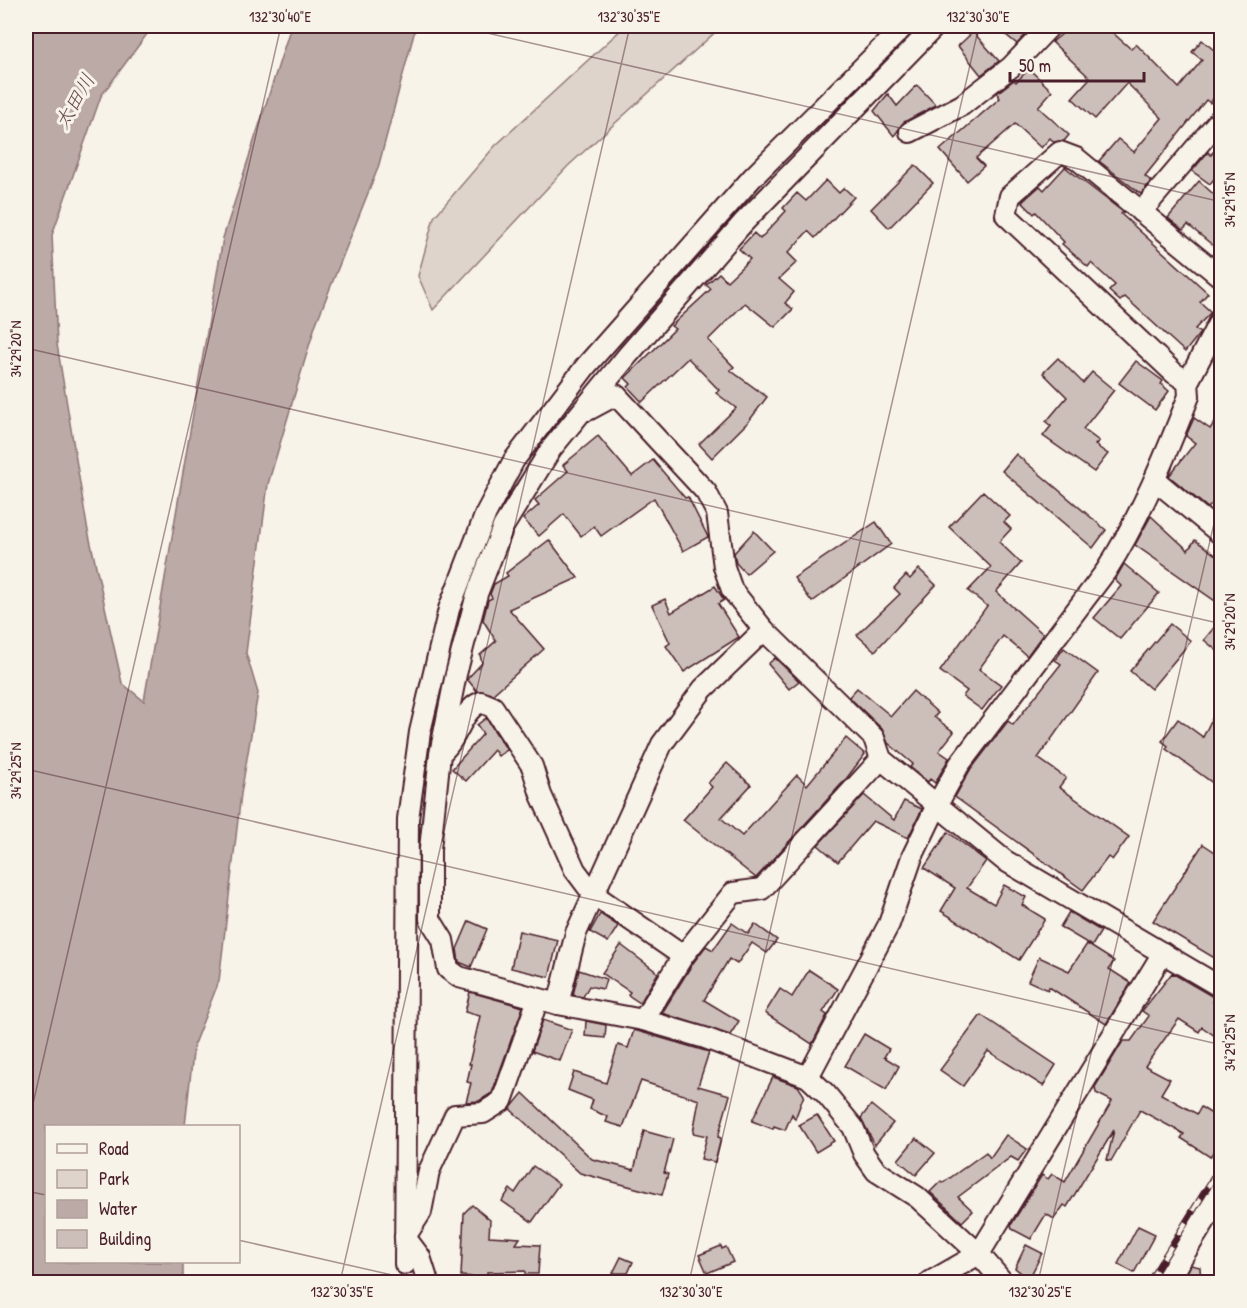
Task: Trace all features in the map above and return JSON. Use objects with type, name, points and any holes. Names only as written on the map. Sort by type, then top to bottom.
[{"type":"main road","points":[[1164,1282],[1221,1190]]},
{"type":"street","points":[[405,1264],[408,819],[420,732],[449,609],[486,513],[514,460],[586,366],[744,187],[904,26]]},
{"type":"street","points":[[935,26],[743,223],[551,449],[503,527],[477,594],[456,674],[440,754],[430,849],[430,919],[443,940],[448,969],[459,977],[558,1004],[643,1020],[705,1038],[808,1077],[826,1094],[853,1128],[864,1154],[876,1171],[917,1197],[979,1254],[1003,1282]]},
{"type":"street","points":[[910,132],[962,105],[1011,67],[1050,26]]},
{"type":"street","points":[[1141,212],[1219,125]]},
{"type":"street","points":[[1188,382],[1174,373],[1006,215],[1010,196],[1060,152],[1076,158],[1221,278]]},
{"type":"street","points":[[808,1077],[889,924],[912,857],[959,765],[1106,571],[1127,537],[1155,480],[1189,396],[1188,382],[1221,315]]},
{"type":"street","points":[[514,460],[536,455],[566,422],[616,394],[706,492],[717,513],[724,567],[732,590],[764,630],[874,738],[881,759],[1004,860],[1221,988]]},
{"type":"street","points":[[1155,480],[1221,535]]},
{"type":"street","points":[[558,1004],[576,933],[662,744],[704,689],[764,630]]},
{"type":"street","points":[[440,754],[452,743],[470,707],[481,702],[493,707],[532,766],[541,795],[575,870],[593,894],[683,956]]},
{"type":"street","points":[[643,1020],[683,956],[732,893],[762,889],[881,759]]},
{"type":"street","points":[[930,1282],[979,1254],[1163,953]]},
{"type":"street","points":[[405,1237],[421,1212],[429,1171],[455,1115],[483,1113],[501,1101],[538,999]]},
{"type":"street","points":[[405,1237],[420,1257],[428,1282]]},
{"type":"green space","points":[[625,26],[722,26],[568,166],[433,310],[418,276],[434,217],[495,146]]},
{"type":"water","name":"太田川","points":[[26,26],[153,26],[101,96],[52,235],[57,344],[87,526],[122,683],[144,701],[223,238],[291,26],[416,26],[378,168],[315,326],[268,484],[246,653],[258,693],[241,794],[219,981],[194,1044],[185,1125],[45,1125],[45,1263],[183,1263],[183,1282],[26,1282]]},
{"type":"building","points":[[995,26],[1034,26],[1017,44]]},
{"type":"building","points":[[1072,26],[1105,26],[1131,49],[1136,44],[1179,88],[1202,60],[1192,52],[1202,40],[1221,56],[1221,88],[1210,103],[1206,100],[1145,176],[1151,181],[1141,194],[1099,161],[1118,139],[1134,152],[1162,118],[1127,83],[1095,119],[1072,98],[1090,78],[1052,42]]},
{"type":"building","points":[[973,32],[999,61],[981,75],[958,46]]},
{"type":"building","points":[[1029,69],[1052,91],[1038,107],[1069,135],[1064,141],[1054,142],[1050,138],[1041,148],[1015,124],[976,158],[984,166],[967,181],[940,150],[1000,98],[997,93],[1014,80],[1016,82]]},
{"type":"building","points":[[917,85],[936,105],[904,122],[894,136],[874,111],[888,94],[897,106]]},
{"type":"building","points":[[1208,152],[1211,155],[1213,152],[1221,159],[1221,170],[1210,184],[1192,171]]},
{"type":"building","points":[[915,165],[933,183],[889,228],[871,209]]},
{"type":"building","points":[[1065,167],[1123,212],[1121,214],[1208,293],[1200,302],[1211,312],[1195,329],[1200,333],[1185,352],[1125,297],[1120,301],[1109,291],[1115,285],[1091,263],[1088,267],[1062,244],[1064,242],[1036,212],[1034,214],[1022,202],[1040,186],[1044,190]]},
{"type":"building","points":[[826,180],[839,193],[844,188],[854,197],[815,238],[808,231],[788,253],[797,262],[779,279],[794,292],[785,303],[793,309],[775,327],[745,303],[708,340],[734,367],[730,370],[767,397],[749,421],[712,458],[699,444],[736,408],[716,393],[719,390],[688,358],[642,402],[628,387],[631,384],[625,378],[675,329],[671,326],[711,289],[706,285],[719,273],[727,281],[750,259],[739,249],[754,233],[760,239],[786,211],[783,208],[797,193],[806,201]]},
{"type":"building","points":[[1199,181],[1221,201],[1221,252],[1188,225],[1183,230],[1168,218]]},
{"type":"building","points":[[1058,358],[1083,383],[1092,372],[1114,390],[1083,429],[1099,441],[1095,445],[1108,454],[1094,472],[1043,436],[1051,426],[1046,422],[1067,397],[1043,373]]},
{"type":"building","points":[[1136,361],[1163,381],[1161,384],[1169,391],[1155,410],[1119,383]]},
{"type":"building","points":[[1221,413],[1221,512],[1212,504],[1208,508],[1169,476],[1195,443],[1186,436],[1194,418],[1210,429]]},
{"type":"building","points":[[598,436],[632,476],[653,460],[685,498],[688,497],[708,537],[683,551],[654,498],[601,536],[594,526],[581,536],[564,514],[539,536],[523,519],[539,505],[535,500],[568,471],[563,465]]},
{"type":"building","points":[[1016,454],[1106,530],[1093,548],[1002,471]]},
{"type":"building","points":[[983,491],[1010,516],[1004,522],[1011,529],[999,542],[1021,563],[996,592],[1043,634],[1027,656],[1003,636],[979,669],[1001,685],[982,710],[963,696],[967,691],[940,671],[987,606],[968,591],[991,567],[949,527]]},
{"type":"building","points":[[1151,516],[1188,550],[1195,540],[1221,559],[1221,605],[1135,545]]},
{"type":"building","points":[[876,522],[891,544],[812,602],[794,578]]},
{"type":"building","points":[[754,531],[773,551],[746,574],[736,563],[734,553]]},
{"type":"building","points":[[549,540],[578,578],[509,609],[544,649],[493,694],[477,691],[467,679],[482,663],[480,655],[496,641],[483,620],[488,600],[492,598],[490,594],[494,584],[508,576],[506,573]]},
{"type":"building","points":[[1124,564],[1159,593],[1120,639],[1094,618],[1121,586],[1115,580]]},
{"type":"building","points":[[919,569],[936,585],[875,651],[857,635],[900,594],[894,588],[906,575],[910,579]]},
{"type":"building","points":[[715,586],[724,600],[718,604],[739,637],[684,672],[666,646],[670,643],[652,605],[665,599],[671,613]]},
{"type":"building","points":[[1221,619],[1221,654],[1204,640]]},
{"type":"building","points":[[1170,624],[1191,641],[1151,689],[1130,671]]},
{"type":"building","points":[[1064,648],[1098,673],[1038,758],[1066,778],[1059,787],[1129,837],[1112,860],[1108,857],[1083,890],[955,797],[969,772],[1008,721],[1013,725],[1061,664],[1055,660]]},
{"type":"building","points":[[775,658],[799,681],[789,689],[768,664]]},
{"type":"building","points":[[857,688],[891,716],[913,691],[938,713],[934,717],[954,732],[939,751],[949,758],[935,783],[930,779],[928,782],[910,767],[913,764],[888,743],[882,729],[849,697]]},
{"type":"building","points":[[1221,700],[1221,789],[1166,749],[1168,746],[1162,741],[1178,719],[1203,737]]},
{"type":"building","points":[[486,718],[507,750],[498,756],[494,750],[466,781],[452,769],[483,734],[477,725]]},
{"type":"building","points":[[846,738],[865,754],[846,779],[756,878],[683,820],[712,787],[708,783],[727,763],[751,785],[721,818],[742,836],[797,775],[807,785]]},
{"type":"building","points":[[864,795],[894,820],[904,801],[922,809],[908,838],[873,821],[838,862],[818,845]]},
{"type":"building","points":[[948,832],[986,861],[967,888],[994,904],[1004,885],[1026,897],[1022,905],[1045,919],[1019,960],[941,911],[955,888],[924,868]]},
{"type":"building","points":[[1203,844],[1221,856],[1221,962],[1153,921]]},
{"type":"building","points":[[1069,912],[1101,931],[1092,946],[1060,927]]},
{"type":"building","points":[[600,914],[618,926],[608,942],[590,932]]},
{"type":"building","points":[[469,921],[487,929],[471,967],[459,962],[457,949]]},
{"type":"building","points":[[732,923],[748,934],[755,924],[777,940],[767,953],[752,943],[737,964],[729,959],[704,1000],[739,1021],[730,1035],[662,1013],[706,946],[713,950]]},
{"type":"building","points":[[519,931],[558,940],[549,977],[511,968]]},
{"type":"building","points":[[1087,944],[1114,961],[1109,969],[1131,983],[1106,1024],[1049,987],[1048,990],[1028,981],[1039,957],[1069,971]]},
{"type":"building","points":[[621,945],[658,973],[640,1003],[628,995],[630,992],[602,973]]},
{"type":"building","points":[[579,970],[606,979],[603,989],[589,986],[583,997],[573,995]]},
{"type":"building","points":[[809,970],[838,989],[823,1012],[827,1015],[812,1044],[765,1013],[780,989],[792,997]]},
{"type":"building","points":[[1172,973],[1215,998],[1213,1002],[1221,1008],[1221,1040],[1202,1027],[1199,1032],[1179,1019],[1145,1066],[1170,1079],[1161,1094],[1197,1114],[1201,1107],[1221,1120],[1221,1139],[1210,1157],[1181,1138],[1184,1134],[1140,1110],[1111,1161],[1107,1160],[1114,1130],[1067,1207],[1064,1205],[1054,1219],[1046,1214],[1031,1239],[1012,1229],[1011,1225],[1042,1175],[1048,1179],[1052,1174],[1065,1182],[1112,1101],[1096,1093],[1095,1087],[1123,1041],[1131,1041],[1149,1016],[1142,1011]]},
{"type":"building","points":[[470,992],[523,1007],[492,1093],[479,1101],[466,1102],[471,1083],[467,1082],[471,1064],[469,1064],[480,1016],[465,1012]]},
{"type":"building","points":[[981,1015],[1056,1065],[1043,1086],[988,1051],[963,1086],[940,1070]]},
{"type":"building","points":[[543,1020],[572,1030],[560,1061],[532,1051]]},
{"type":"building","points":[[586,1021],[606,1025],[605,1038],[585,1036]]},
{"type":"building","points":[[634,1030],[709,1052],[698,1086],[730,1095],[718,1137],[721,1138],[715,1162],[701,1159],[707,1136],[693,1133],[699,1100],[641,1081],[623,1127],[606,1122],[608,1117],[590,1109],[593,1100],[568,1090],[574,1072],[606,1083],[618,1045],[628,1048]]},
{"type":"building","points":[[864,1034],[889,1049],[884,1057],[899,1066],[886,1090],[845,1066]]},
{"type":"building","points":[[773,1077],[798,1086],[804,1095],[795,1119],[792,1114],[785,1130],[774,1126],[773,1129],[752,1121]]},
{"type":"building","points":[[523,1093],[592,1159],[634,1170],[644,1131],[673,1139],[664,1173],[668,1174],[662,1195],[580,1173],[510,1109]]},
{"type":"building","points":[[871,1105],[893,1123],[875,1145],[861,1118]]},
{"type":"building","points":[[817,1115],[834,1141],[816,1152],[799,1125]]},
{"type":"building","points":[[1006,1135],[1027,1149],[1018,1161],[1011,1157],[958,1197],[973,1211],[962,1222],[930,1192],[941,1181],[943,1183],[986,1152],[990,1158]]},
{"type":"building","points":[[916,1138],[935,1153],[916,1175],[898,1160]]},
{"type":"building","points":[[533,1166],[559,1184],[532,1222],[502,1201],[510,1189],[515,1193]]},
{"type":"building","points":[[472,1205],[490,1220],[489,1236],[520,1238],[516,1244],[540,1245],[538,1274],[525,1274],[525,1271],[487,1272],[487,1278],[461,1276],[464,1213]]},
{"type":"building","points":[[1138,1226],[1155,1234],[1134,1273],[1118,1264]]},
{"type":"building","points":[[1026,1245],[1042,1253],[1029,1279],[1015,1268]]},
{"type":"building","points":[[721,1246],[722,1249],[726,1247],[733,1262],[707,1273],[699,1255]]},
{"type":"building","points":[[621,1257],[633,1262],[628,1273],[613,1273]]},
{"type":"building","points":[[1191,1265],[1200,1267],[1201,1282],[1188,1282],[1187,1273]]},
{"type":"railway","points":[[1149,1282],[1222,1164]]}]
